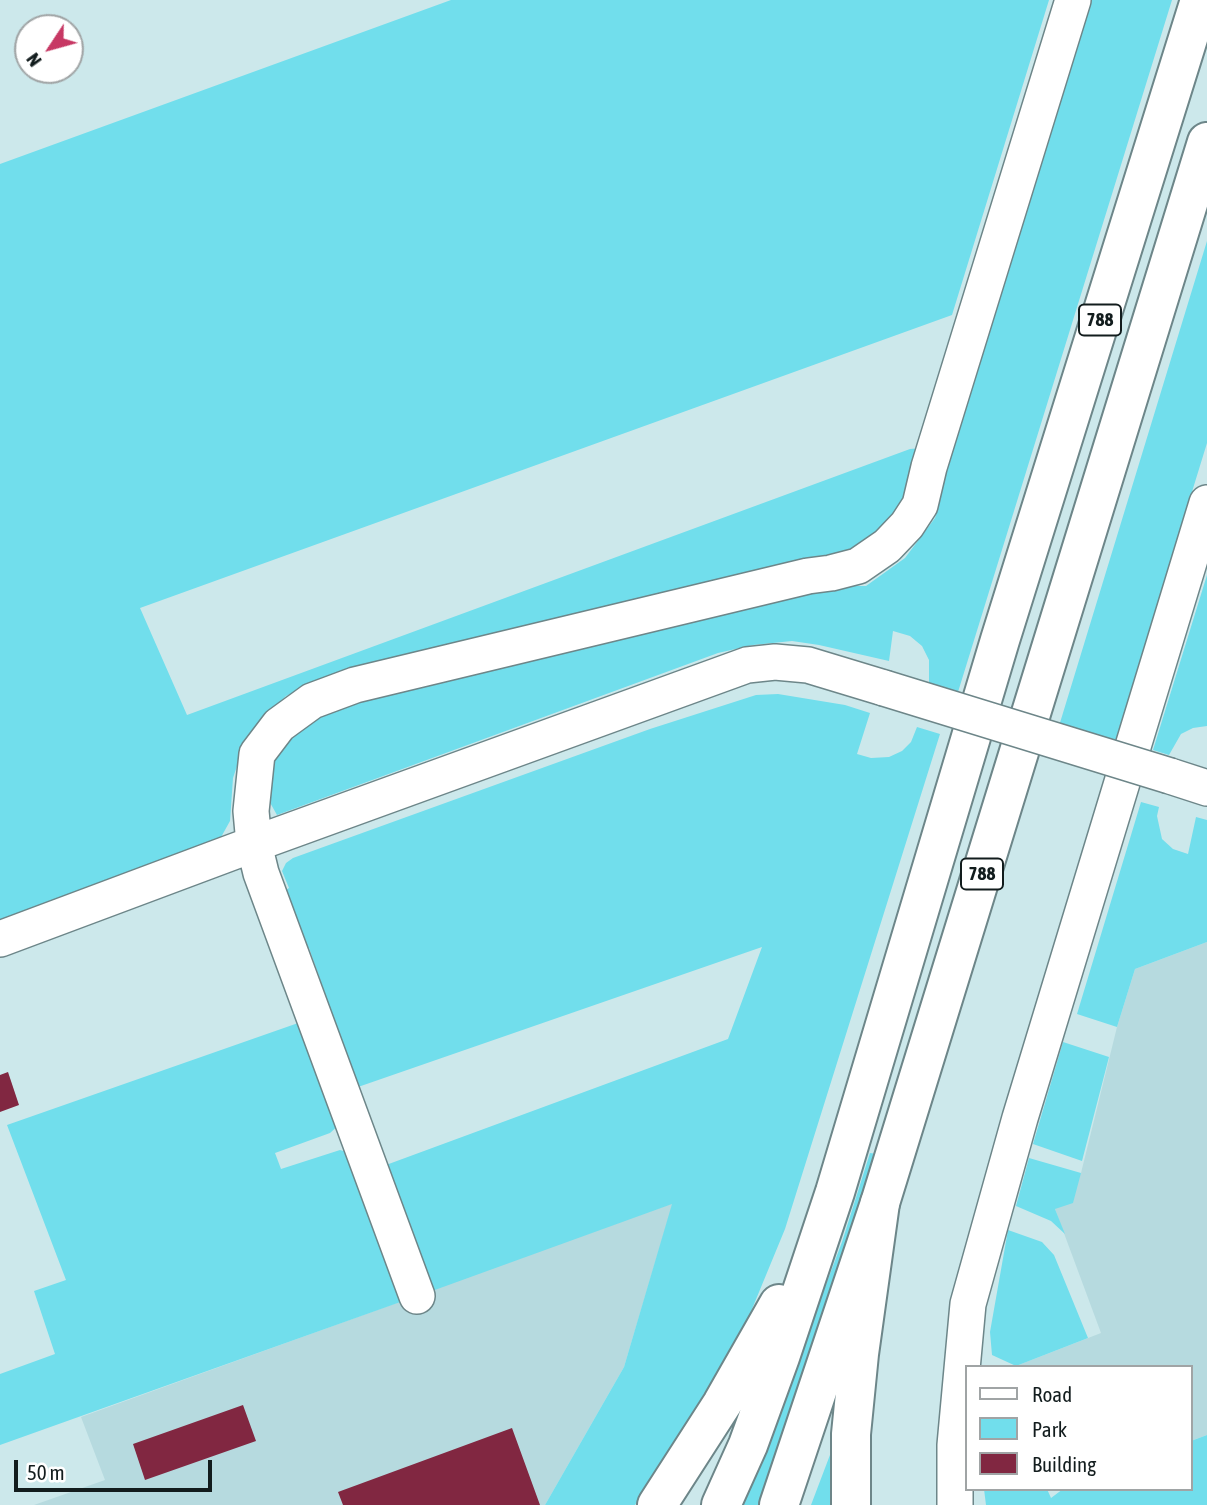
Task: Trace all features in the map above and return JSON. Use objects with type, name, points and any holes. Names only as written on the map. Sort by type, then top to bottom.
[{"type":"main road","name":"788","points":[[721,1505],[748,1445],[835,1192],[1000,640],[1200,0]]},
{"type":"main road","name":"788","points":[[779,1505],[880,1203],[1207,142]]},
{"type":"main road","points":[[657,1505],[729,1393],[779,1304],[835,1192]]},
{"type":"main road","points":[[851,1505],[851,1434],[880,1203]]},
{"type":"street","points":[[417,1296],[261,873],[254,844],[251,811],[257,754],[279,725],[312,701],[368,682],[858,566],[887,546],[907,525],[920,505],[933,453],[1073,0]]},
{"type":"street","points":[[955,1505],[955,1444],[968,1304],[1020,1118],[1207,503]]},
{"type":"street","points":[[0,939],[747,665],[775,662],[808,665],[1207,788]]},
{"type":"shaded area","points":[[1207,942],[1207,1435],[1193,1440],[1193,1365],[1019,1365],[1101,1333],[1055,1209],[1081,1173],[1117,1027],[1135,969]]},
{"type":"shaded area","points":[[673,1203],[624,1367],[545,1505],[34,1505],[105,1480],[81,1417]]},
{"type":"green space","points":[[451,0],[1049,0],[952,315],[140,608],[187,715],[910,449],[922,448],[899,513],[883,531],[846,555],[317,682],[286,696],[245,742],[233,778],[230,821],[220,839],[0,921],[0,164]]},
{"type":"green space","points":[[1083,0],[1172,0],[958,692],[929,684],[929,660],[922,646],[910,636],[893,631],[889,661],[792,641],[753,645],[718,653],[277,815],[268,799],[274,755],[289,734],[315,717],[355,699],[835,586],[866,586],[905,558],[935,518],[939,506],[939,486]]},
{"type":"green space","points":[[1207,241],[1207,443],[1115,742],[1059,726]]},
{"type":"green space","points":[[1207,575],[1207,726],[1193,728],[1181,734],[1169,755],[1153,750]]},
{"type":"green space","points":[[778,694],[845,705],[870,713],[857,754],[871,758],[889,757],[902,751],[911,742],[917,727],[940,734],[785,1229],[745,1326],[682,1436],[635,1505],[545,1505],[624,1367],[672,1204],[432,1291],[386,1165],[728,1039],[762,947],[358,1087],[309,948],[300,950],[279,894],[289,888],[282,871],[286,863],[293,858],[650,729],[756,695]]},
{"type":"green space","points":[[1141,802],[1159,807],[1157,816],[1162,839],[1173,849],[1188,854],[1196,817],[1207,820],[1207,942],[1135,969],[1117,1027],[1077,1014]]},
{"type":"green space","points":[[301,1022],[340,1124],[330,1133],[275,1153],[281,1169],[340,1150],[350,1153],[406,1300],[0,1445],[0,1374],[55,1354],[34,1291],[66,1280],[7,1125]]},
{"type":"green space","points":[[1063,1042],[1109,1057],[1082,1161],[1033,1144]]},
{"type":"green space","points":[[870,1153],[877,1154],[771,1473],[759,1505],[743,1505],[842,1242]]},
{"type":"green space","points":[[1029,1158],[1081,1173],[1073,1203],[1055,1209],[1065,1234],[1051,1221],[1016,1206]]},
{"type":"green space","points":[[1008,1230],[1042,1242],[1054,1255],[1088,1338],[1014,1365],[992,1355],[990,1332]]},
{"type":"green space","points":[[1207,1435],[1207,1505],[986,1505],[984,1491],[1048,1491],[1051,1498],[1060,1491],[1193,1491],[1193,1440]]},
{"type":"green space","points":[[833,1447],[830,1505],[811,1505]]},
{"type":"building","points":[[8,1072],[19,1105],[0,1112],[0,1075]]},
{"type":"building","points":[[243,1405],[256,1441],[145,1480],[133,1444]]},
{"type":"building","points":[[512,1428],[540,1505],[343,1505],[338,1492]]}]
